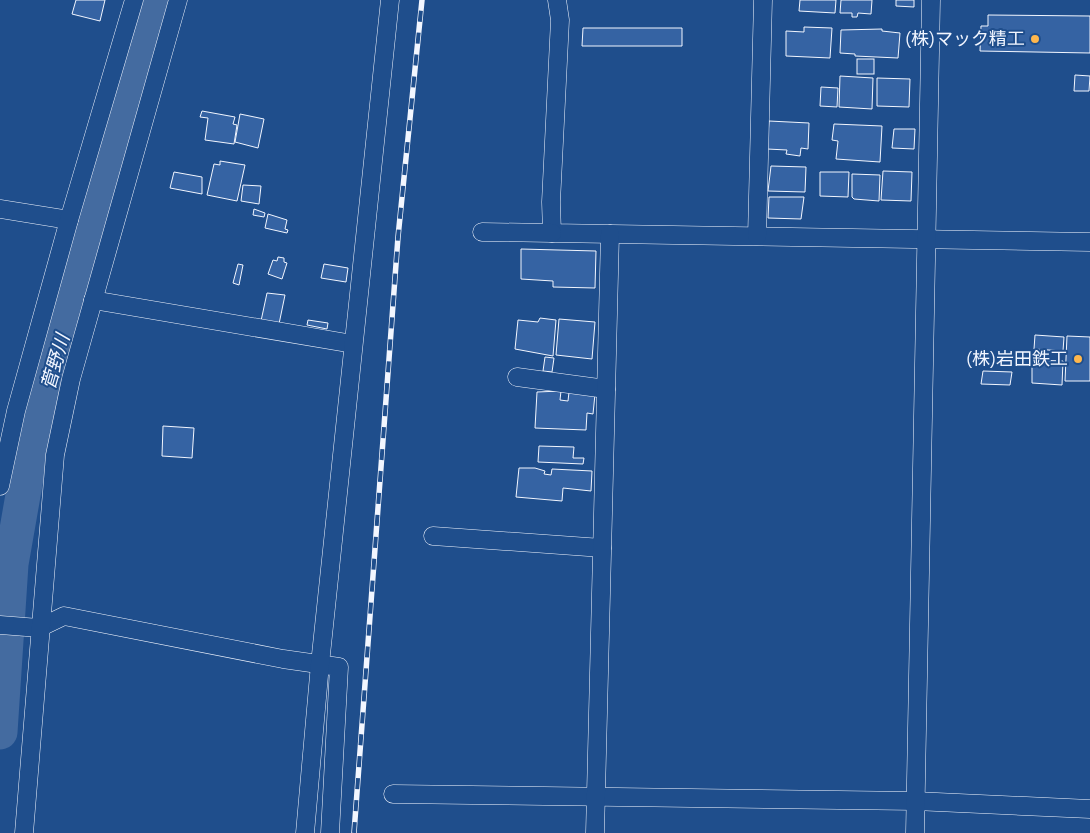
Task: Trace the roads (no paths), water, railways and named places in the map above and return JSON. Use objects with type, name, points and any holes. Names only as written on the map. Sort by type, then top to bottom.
[{"type":"street","points":[[0,486],[16,411],[69,220],[134,0]]},
{"type":"street","points":[[24,833],[34,628],[54,455],[71,380],[178,0]]},
{"type":"street","points":[[557,0],[560,20]]},
{"type":"street","points":[[552,234],[551,202],[560,20],[564,0]]},
{"type":"street","points":[[757,236],[763,0]]},
{"type":"street","points":[[915,833],[931,0]]},
{"type":"street","points":[[305,833],[385,1]]},
{"type":"street","points":[[0,208],[69,220]]},
{"type":"street","points":[[482,232],[1090,242]]},
{"type":"street","points":[[596,833],[610,234]]},
{"type":"street","points":[[93,300],[353,344]]},
{"type":"street","points":[[517,377],[606,389]]},
{"type":"street","points":[[433,536],[602,548]]},
{"type":"street","points":[[0,625],[34,628],[64,616],[340,667],[330,833]]},
{"type":"street","points":[[393,794],[915,801],[1090,809]]},
{"type":"waterway","name":"菅野川","points":[[0,732],[11,564],[33,438],[157,0]]},
{"type":"railway","points":[[354,833],[398,237],[422,0]]},
{"type":"place","name":"(株)マック精工","points":[[1035,39]]},
{"type":"place","name":"(株)岩田鉄工","points":[[1078,359]]}]
